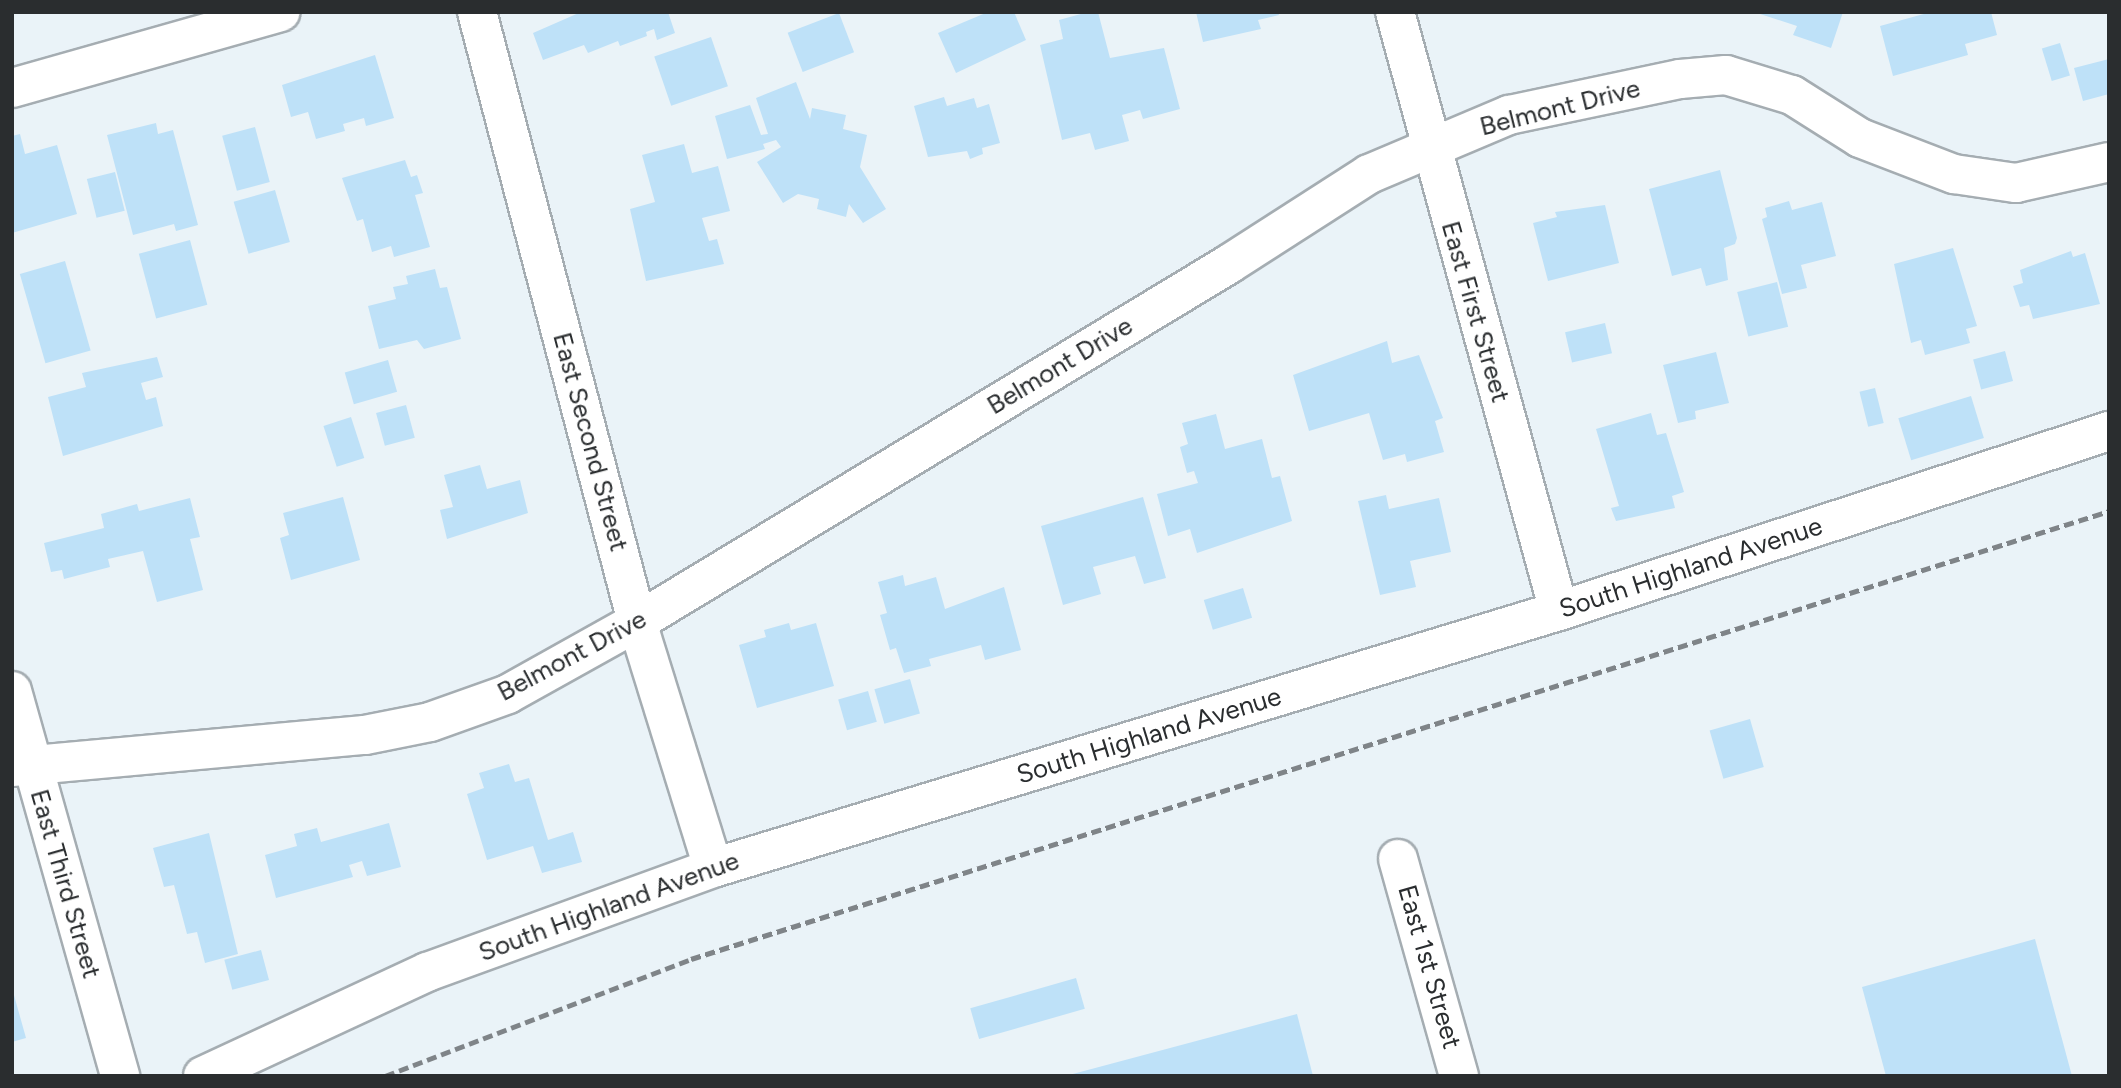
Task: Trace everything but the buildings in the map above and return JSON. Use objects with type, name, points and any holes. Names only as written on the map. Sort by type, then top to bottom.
[{"type":"street","points":[[12,88],[280,12]]},
{"type":"street","name":"East Second Street","points":[[477,12],[637,622],[713,868]]},
{"type":"street","name":"East First Street","points":[[1395,12],[1429,146],[1559,611]]},
{"type":"street","name":"Belmont Drive","points":[[22,765],[365,735],[430,722],[508,694],[637,622],[1218,271],[1369,174],[1429,146],[1509,115],[1680,79],[1726,75],[1792,95],[1860,138],[1954,174],[2016,183],[2109,162]]},
{"type":"street","name":"South Highland Avenue","points":[[203,1076],[427,972],[713,868],[1559,611],[2109,431]]},
{"type":"street","name":"East Third Street","points":[[12,691],[22,765],[120,1076]]},
{"type":"street","name":"East 1st Street","points":[[1398,859],[1460,1076]]},
{"type":"railway","points":[[385,1076],[691,959],[2109,511]]}]
